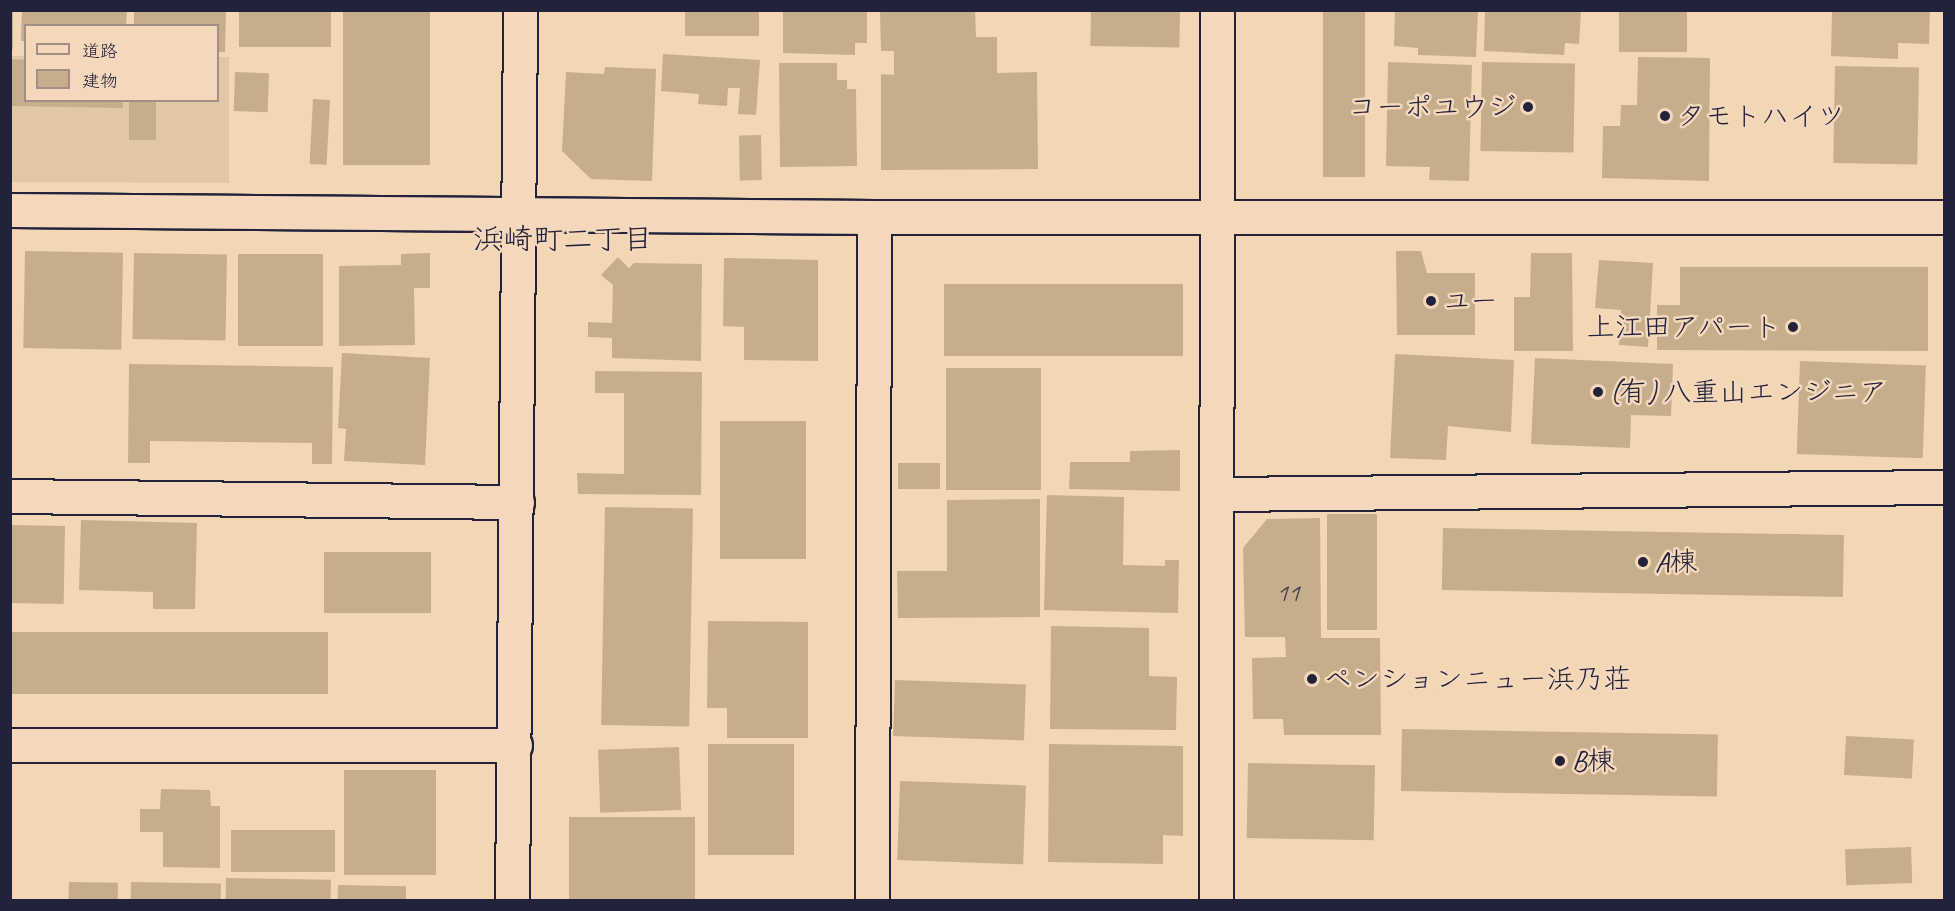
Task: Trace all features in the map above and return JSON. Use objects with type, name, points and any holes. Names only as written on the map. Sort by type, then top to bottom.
[{"type":"street","points":[[512,900],[520,212],[520,10]]},
{"type":"street","points":[[1216,900],[1220,215],[1217,10]]},
{"type":"street","points":[[10,210],[520,212],[874,217],[1220,215],[1944,217]]},
{"type":"street","points":[[872,900],[874,217]]},
{"type":"street","points":[[1217,494],[1944,487]]},
{"type":"street","points":[[10,496],[517,502]]},
{"type":"street","points":[[10,745],[515,745]]},
{"type":"shaded area","points":[[11,56],[24,56],[24,102],[219,102],[219,57],[229,57],[229,183],[11,182]]},
{"type":"building","points":[[10,10],[13,10],[13,49],[10,49]]},
{"type":"building","points":[[22,10],[127,10],[126,24],[24,24],[24,41],[21,41]]},
{"type":"building","points":[[134,10],[226,10],[225,52],[219,52],[219,24],[134,24]]},
{"type":"building","points":[[239,10],[331,10],[331,47],[239,47]]},
{"type":"building","points":[[343,10],[430,10],[430,165],[343,165]]},
{"type":"building","points":[[685,10],[759,10],[759,36],[685,36]]},
{"type":"building","points":[[783,10],[867,10],[867,43],[855,43],[855,55],[783,53]]},
{"type":"building","points":[[880,10],[975,10],[976,37],[997,37],[997,73],[1037,72],[1038,169],[881,170],[881,74],[894,75],[894,51],[881,51]]},
{"type":"building","points":[[1091,10],[1180,12],[1179,48],[1090,46]]},
{"type":"building","points":[[1323,10],[1365,10],[1365,177],[1323,177]]},
{"type":"building","points":[[1395,10],[1478,10],[1476,57],[1418,55],[1418,48],[1394,46]]},
{"type":"building","points":[[1485,10],[1581,10],[1579,44],[1565,43],[1564,55],[1484,51]]},
{"type":"building","points":[[1619,10],[1687,10],[1687,52],[1619,52]]},
{"type":"building","points":[[1832,10],[1930,10],[1929,44],[1898,43],[1898,59],[1831,56]]},
{"type":"building","points":[[663,54],[760,60],[756,115],[738,114],[740,88],[728,88],[727,106],[698,104],[699,94],[661,91]]},
{"type":"building","name":"タモトハイツ","points":[[1638,57],[1710,58],[1709,181],[1602,178],[1603,126],[1620,126],[1621,105],[1637,105]]},
{"type":"building","points":[[10,59],[24,60],[24,102],[123,102],[123,108],[10,106]]},
{"type":"building","points":[[1388,62],[1472,65],[1469,181],[1429,180],[1430,167],[1386,166]]},
{"type":"building","name":"コーポユウジ","points":[[1482,62],[1575,64],[1573,153],[1480,151]]},
{"type":"building","points":[[779,63],[837,63],[837,80],[847,80],[847,89],[856,89],[857,166],[780,167]]},
{"type":"building","points":[[1835,66],[1919,67],[1917,164],[1833,163]]},
{"type":"building","points":[[605,67],[656,69],[652,181],[591,179],[562,151],[566,72],[604,74]]},
{"type":"building","points":[[235,72],[269,73],[268,112],[234,111]]},
{"type":"building","points":[[313,99],[330,100],[327,165],[310,164]]},
{"type":"building","points":[[129,102],[156,102],[156,140],[129,140]]},
{"type":"building","points":[[739,135],[761,135],[762,180],[740,180]]},
{"type":"building","points":[[25,251],[123,253],[121,350],[23,348]]},
{"type":"building","points":[[1396,251],[1421,251],[1427,273],[1475,273],[1475,335],[1397,335]]},
{"type":"building","points":[[134,253],[227,255],[225,341],[132,339]]},
{"type":"building","points":[[430,253],[430,288],[414,288],[415,345],[339,346],[339,266],[401,265],[401,254]]},
{"type":"building","points":[[1531,253],[1572,253],[1573,351],[1514,351],[1514,297],[1530,297]]},
{"type":"building","points":[[238,254],[323,254],[323,346],[238,346]]},
{"type":"building","points":[[618,257],[629,268],[634,263],[702,264],[701,361],[612,358],[612,338],[588,337],[588,322],[612,323],[613,285],[601,275]]},
{"type":"building","points":[[724,258],[818,260],[818,361],[744,360],[744,327],[723,326]]},
{"type":"building","points":[[1599,260],[1653,263],[1648,347],[1619,345],[1621,310],[1595,308]]},
{"type":"building","name":"上江田アパート","points":[[1680,267],[1928,267],[1928,351],[1657,350],[1657,305],[1680,305]]},
{"type":"building","points":[[944,284],[1183,284],[1183,356],[944,356]]},
{"type":"building","points":[[342,353],[430,358],[425,465],[344,461],[346,429],[338,428]]},
{"type":"building","points":[[1395,354],[1514,360],[1511,432],[1448,426],[1446,460],[1390,458]]},
{"type":"building","points":[[1535,358],[1673,364],[1671,416],[1631,415],[1630,448],[1531,444]]},
{"type":"building","points":[[1800,361],[1926,365],[1923,458],[1797,454]]},
{"type":"building","points":[[129,364],[333,367],[332,464],[312,464],[312,443],[150,441],[150,463],[128,463]]},
{"type":"building","points":[[946,368],[1041,368],[1041,490],[946,490]]},
{"type":"building","points":[[595,371],[702,372],[701,495],[578,494],[577,473],[624,474],[624,393],[595,393]]},
{"type":"building","points":[[720,421],[806,421],[806,559],[720,559]]},
{"type":"building","points":[[1180,450],[1180,491],[1069,489],[1070,462],[1130,462],[1130,451]]},
{"type":"building","points":[[898,463],[940,463],[940,489],[898,489]]},
{"type":"building","points":[[1047,495],[1124,497],[1123,565],[1165,566],[1165,560],[1179,560],[1178,613],[1044,610]]},
{"type":"building","points":[[1040,499],[1040,617],[898,618],[897,571],[947,571],[947,500]]},
{"type":"building","points":[[605,507],[693,509],[689,727],[601,725]]},
{"type":"building","points":[[1327,514],[1377,514],[1377,630],[1327,630]]},
{"type":"building","points":[[1320,518],[1321,638],[1380,638],[1381,735],[1284,735],[1283,719],[1253,719],[1252,658],[1286,657],[1285,637],[1245,637],[1243,548],[1267,519]]},
{"type":"building","points":[[81,520],[197,523],[195,609],[153,609],[153,592],[79,590]]},
{"type":"building","points":[[10,525],[65,526],[64,604],[10,603]]},
{"type":"building","name":"A棟","points":[[1443,528],[1844,535],[1843,597],[1442,590]]},
{"type":"building","points":[[324,552],[431,552],[431,613],[324,613]]},
{"type":"building","points":[[708,621],[808,622],[808,738],[727,738],[727,708],[707,708]]},
{"type":"building","points":[[1051,626],[1149,628],[1149,676],[1177,677],[1176,730],[1050,729]]},
{"type":"building","points":[[10,632],[328,632],[328,694],[10,694]]},
{"type":"building","points":[[895,680],[1026,685],[1024,741],[893,736]]},
{"type":"building","name":"B棟","points":[[1402,729],[1718,735],[1717,797],[1401,791]]},
{"type":"building","points":[[1846,736],[1914,740],[1912,779],[1844,775]]},
{"type":"building","points":[[708,744],[794,744],[794,855],[708,855]]},
{"type":"building","points":[[1049,744],[1183,746],[1183,836],[1163,835],[1163,864],[1048,862]]},
{"type":"building","points":[[679,747],[681,810],[600,813],[598,750]]},
{"type":"building","points":[[1248,763],[1375,765],[1374,840],[1247,838]]},
{"type":"building","points":[[344,770],[436,770],[436,875],[344,875]]},
{"type":"building","points":[[900,781],[1026,785],[1023,864],[897,860]]},
{"type":"building","points":[[161,789],[210,790],[211,806],[220,806],[220,868],[163,867],[163,832],[140,832],[140,809],[160,809]]},
{"type":"building","points":[[569,817],[695,817],[695,900],[569,900]]},
{"type":"building","points":[[231,830],[335,830],[335,872],[231,872]]},
{"type":"building","points":[[1911,847],[1912,883],[1846,885],[1845,849]]},
{"type":"building","points":[[226,878],[331,880],[331,900],[226,900]]},
{"type":"building","points":[[69,882],[118,883],[118,900],[69,900]]},
{"type":"building","points":[[131,882],[221,884],[221,900],[131,900]]},
{"type":"building","points":[[338,885],[406,886],[406,900],[338,900]]},
{"type":"place","name":"コーポユウジ","points":[[1528,107]]},
{"type":"place","name":"タモトハイツ","points":[[1665,116]]},
{"type":"place","name":"ユー","points":[[1431,301]]},
{"type":"place","name":"上江田アパート","points":[[1793,327]]},
{"type":"place","name":"(有) 八重山エンジニア","points":[[1598,392]]},
{"type":"place","name":"A棟","points":[[1643,562]]},
{"type":"place","name":"ペンションニュー浜乃荘","points":[[1312,679]]},
{"type":"place","name":"B棟","points":[[1560,761]]},
{"type":"district","name":"浜崎町二丁目","points":[[563,239]]}]
